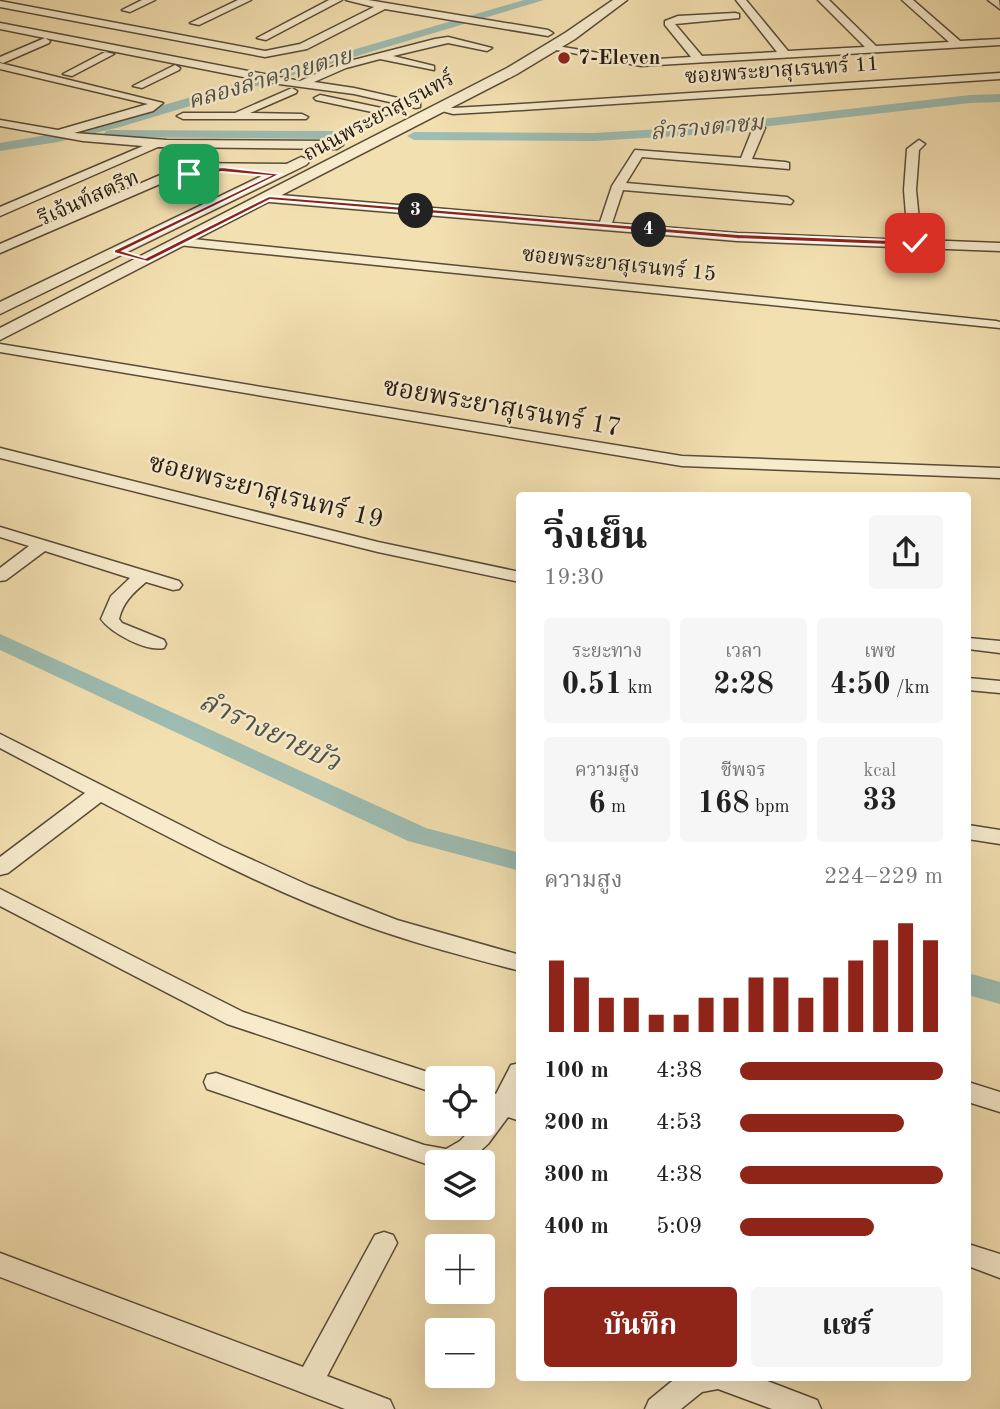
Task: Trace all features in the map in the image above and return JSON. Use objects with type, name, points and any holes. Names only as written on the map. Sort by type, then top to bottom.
[{"type":"street","points":[[127,10],[150,0]]},
{"type":"street","points":[[195,23],[246,0]]},
{"type":"street","points":[[262,38],[337,0]]},
{"type":"street","points":[[351,0],[552,36],[641,63],[1000,42]]},
{"type":"street","name":"ถนนพระยาสุเรนทร์","points":[[0,309],[337,145],[621,0]]},
{"type":"street","points":[[741,0],[785,55]]},
{"type":"street","points":[[823,0],[873,49]]},
{"type":"street","points":[[907,0],[957,44]]},
{"type":"street","points":[[993,0],[1000,6]]},
{"type":"street","points":[[0,5],[265,54],[303,47],[383,6]]},
{"type":"street","points":[[699,61],[669,23],[678,19],[735,16]]},
{"type":"street","points":[[0,26],[175,68],[265,86],[354,91],[416,105]]},
{"type":"street","points":[[0,33],[109,54],[279,81],[296,88],[398,114]]},
{"type":"street","name":"ถนนพระยาสุเรนทร์","points":[[0,335],[441,109],[552,36]]},
{"type":"street","points":[[233,116],[332,69],[379,56],[442,40],[487,48]]},
{"type":"street","points":[[1,63],[45,41]]},
{"type":"street","points":[[68,74],[109,54]]},
{"type":"street","points":[[379,56],[430,68]]},
{"type":"street","points":[[1,63],[157,103],[149,109],[55,135]]},
{"type":"street","points":[[138,86],[175,68]]},
{"type":"street","name":"ซอยพระยาสุเรนทร์ 11","points":[[441,109],[453,111],[522,107],[1000,76]]},
{"type":"street","points":[[362,106],[377,97]]},
{"type":"street","points":[[183,116],[302,117]]},
{"type":"street","points":[[0,123],[75,138],[157,144],[337,145]]},
{"type":"street","points":[[745,162],[759,128]]},
{"type":"street","points":[[0,212],[157,144]]},
{"type":"street","points":[[915,243],[911,190],[913,149],[919,144]]},
{"type":"street","points":[[605,226],[618,186],[639,153],[785,166]]},
{"type":"street","name":"รีเจ้นท์สตรีท","points":[[0,249],[188,167],[284,171]]},
{"type":"street","name":"รีเจ้นท์สตรีท","points":[[0,260],[189,174],[222,170],[284,171]]},
{"type":"street","points":[[618,186],[788,201]]},
{"type":"street","points":[[269,198],[737,237],[1000,247]]},
{"type":"street","name":"ซอยพระยาสุเรนทร์ 15","points":[[188,239],[996,325]]},
{"type":"street","points":[[117,252],[146,261]]},
{"type":"street","name":"ซอยพระยาสุเรนทร์ 17","points":[[0,348],[646,457],[682,461],[1000,473]]},
{"type":"street","name":"ซอยพระยาสุเรนทร์ 19","points":[[0,453],[378,547],[516,576]]},
{"type":"street","points":[[0,532],[173,585]]},
{"type":"street","points":[[0,576],[41,546]]},
{"type":"street","points":[[143,576],[120,595],[111,608],[110,619],[116,627],[158,644]]},
{"type":"street","points":[[971,644],[1000,647]]},
{"type":"street","points":[[971,684],[1000,687]]},
{"type":"street","points":[[0,740],[207,846],[345,910],[377,922],[516,962]]},
{"type":"street","points":[[0,868],[100,792]]},
{"type":"street","points":[[971,832],[1000,837]]},
{"type":"street","points":[[0,897],[235,1018],[425,1081]]},
{"type":"street","points":[[216,1082],[424,1155],[447,1159],[467,1149],[502,1105],[516,1079]]},
{"type":"street","points":[[971,1093],[1000,1102]]},
{"type":"street","points":[[309,1383],[384,1243]]},
{"type":"street","points":[[971,1256],[1000,1266]]},
{"type":"street","points":[[0,1265],[380,1409]]},
{"type":"street","points":[[674,1404],[694,1381]]},
{"type":"street","points":[[732,1381],[807,1409]]},
{"type":"waterway","name":"คลองลำควายตาย","points":[[0,147],[58,138],[114,124],[538,0]]},
{"type":"waterway","name":"ลำรางตาชม","points":[[414,136],[594,137],[693,131],[970,99],[1000,98]]},
{"type":"waterway","name":"ลำรางตาชม","points":[[111,134],[334,135]]},
{"type":"waterway","name":"ลำรางยายบัว","points":[[0,641],[417,835],[516,861]]},
{"type":"waterway","name":"ลำรางยายบัว","points":[[971,985],[1000,993]]},
{"type":"place","name":"7-Eleven","points":[[564,58]]},
{"type":"route","points":[[189,174],[204,170],[278,174],[117,252],[146,261],[269,198],[737,237],[915,243]]}]
